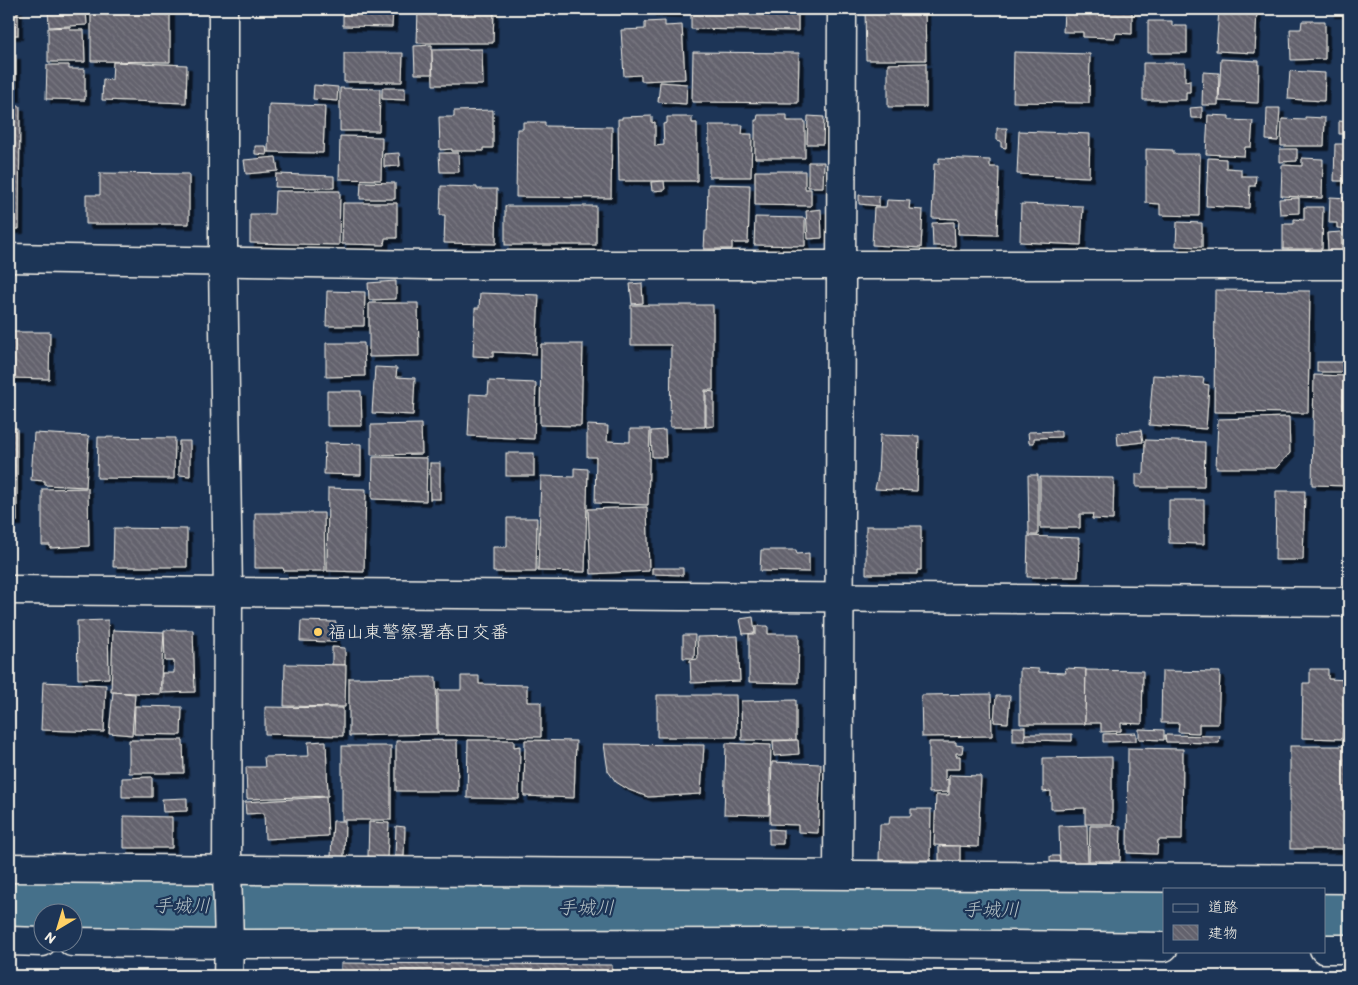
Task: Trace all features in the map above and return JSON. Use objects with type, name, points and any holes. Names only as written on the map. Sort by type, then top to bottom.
[{"type":"street","points":[[223,9],[223,261],[228,593],[228,976]]},
{"type":"street","points":[[838,874],[841,598],[840,265],[842,9]]},
{"type":"street","points":[[9,258],[428,265],[1349,265]]},
{"type":"street","points":[[9,590],[1349,602]]},
{"type":"street","points":[[9,868],[227,877],[838,874],[1349,879]]},
{"type":"street","points":[[82,942],[229,939],[1163,947]]},
{"type":"street","points":[[9,941],[32,942]]},
{"type":"street","points":[[1326,949],[1349,949]]},
{"type":"building","points":[[9,9],[18,9],[18,35],[9,35]]},
{"type":"building","points":[[48,9],[86,9],[87,25],[49,27]]},
{"type":"building","points":[[91,9],[170,9],[170,62],[91,61]]},
{"type":"building","points":[[343,9],[393,9],[392,27],[343,26]]},
{"type":"building","points":[[418,9],[494,9],[493,43],[417,43]]},
{"type":"building","points":[[651,9],[678,9],[678,13],[651,12]]},
{"type":"building","points":[[691,9],[798,9],[798,31],[691,29]]},
{"type":"building","points":[[865,9],[925,9],[926,60],[866,60]]},
{"type":"building","points":[[1064,9],[1132,9],[1132,34],[1116,33],[1115,38],[1083,37],[1083,32],[1063,32]]},
{"type":"building","points":[[1219,9],[1257,10],[1255,53],[1216,51]]},
{"type":"building","points":[[1330,9],[1349,9],[1349,13],[1330,13]]},
{"type":"building","points":[[665,21],[665,26],[682,25],[685,79],[641,81],[641,75],[624,76],[621,30],[645,29],[645,22]]},
{"type":"building","points":[[1148,21],[1172,21],[1172,26],[1187,26],[1187,53],[1148,53]]},
{"type":"building","points":[[1302,21],[1325,21],[1325,59],[1291,60],[1290,29],[1301,29]]},
{"type":"building","points":[[70,27],[70,30],[84,30],[85,62],[48,62],[48,28]]},
{"type":"building","points":[[432,45],[432,74],[415,74],[414,46]]},
{"type":"building","points":[[482,49],[483,85],[433,85],[432,50]]},
{"type":"building","points":[[693,52],[799,53],[798,103],[692,102]]},
{"type":"building","points":[[1014,52],[1090,54],[1089,103],[1013,102]]},
{"type":"building","points":[[344,53],[403,53],[402,82],[344,82]]},
{"type":"building","points":[[9,55],[16,55],[16,97],[9,97]]},
{"type":"building","points":[[1221,59],[1259,61],[1258,103],[1219,101]]},
{"type":"building","points":[[113,62],[187,65],[186,103],[102,100],[103,79],[112,80]]},
{"type":"building","points":[[926,63],[926,107],[888,107],[888,64]]},
{"type":"building","points":[[1143,63],[1185,63],[1185,81],[1190,80],[1190,92],[1186,92],[1186,100],[1143,100]]},
{"type":"building","points":[[47,65],[69,65],[69,69],[85,69],[85,100],[46,99]]},
{"type":"building","points":[[1290,71],[1325,73],[1324,101],[1288,99]]},
{"type":"building","points":[[1203,72],[1219,73],[1218,105],[1202,105]]},
{"type":"building","points":[[660,82],[687,84],[686,104],[658,102]]},
{"type":"building","points":[[314,85],[338,87],[337,101],[313,99]]},
{"type":"building","points":[[340,88],[380,89],[379,131],[340,131]]},
{"type":"building","points":[[382,88],[405,88],[405,100],[382,99]]},
{"type":"building","points":[[269,104],[325,106],[323,153],[268,152]]},
{"type":"building","points":[[9,106],[20,106],[19,229],[9,229]]},
{"type":"building","points":[[1202,107],[1202,118],[1191,118],[1190,108]]},
{"type":"building","points":[[1267,108],[1280,108],[1278,141],[1266,140]]},
{"type":"building","points":[[493,110],[493,148],[483,148],[483,151],[440,150],[439,117],[454,117],[454,111]]},
{"type":"building","points":[[758,115],[787,115],[787,121],[805,121],[805,158],[755,158],[755,120],[757,120]]},
{"type":"building","points":[[1208,115],[1229,116],[1229,120],[1253,121],[1251,147],[1245,147],[1244,156],[1206,154]]},
{"type":"building","points":[[652,116],[652,123],[655,122],[655,146],[664,145],[663,124],[667,123],[667,117],[692,117],[692,123],[697,123],[697,181],[619,181],[618,119],[622,119],[622,117]]},
{"type":"building","points":[[808,116],[824,117],[823,144],[807,144]]},
{"type":"building","points":[[1305,117],[1325,118],[1324,146],[1281,146],[1282,119],[1305,120]]},
{"type":"building","points":[[1339,121],[1349,122],[1349,134],[1339,134]]},
{"type":"building","points":[[523,122],[545,122],[545,126],[612,127],[611,198],[516,197],[517,129],[523,129]]},
{"type":"building","points":[[709,125],[743,125],[742,134],[752,134],[751,177],[709,177]]},
{"type":"building","points":[[997,128],[1007,128],[1006,148],[1001,147],[1001,141],[997,140]]},
{"type":"building","points":[[1019,131],[1090,134],[1089,177],[1017,174]]},
{"type":"building","points":[[340,136],[382,137],[381,180],[339,179]]},
{"type":"building","points":[[1335,144],[1349,144],[1349,181],[1334,181]]},
{"type":"building","points":[[255,146],[266,146],[267,155],[255,154]]},
{"type":"building","points":[[1146,149],[1173,150],[1173,154],[1200,154],[1199,216],[1160,215],[1160,204],[1146,203]]},
{"type":"building","points":[[1280,149],[1297,149],[1297,161],[1280,162]]},
{"type":"building","points":[[399,153],[400,166],[384,167],[384,154]]},
{"type":"building","points":[[439,153],[458,153],[459,172],[440,172]]},
{"type":"building","points":[[276,157],[278,171],[246,174],[244,160]]},
{"type":"building","points":[[939,158],[990,160],[990,167],[999,167],[997,235],[958,234],[959,219],[932,218],[934,164],[939,164]]},
{"type":"building","points":[[1208,158],[1226,159],[1226,168],[1241,169],[1241,176],[1256,176],[1255,186],[1250,186],[1249,208],[1206,206]]},
{"type":"building","points":[[1302,158],[1323,159],[1322,198],[1281,196],[1282,165],[1302,166]]},
{"type":"building","points":[[808,162],[824,162],[823,187],[808,187]]},
{"type":"building","points":[[755,171],[805,171],[805,189],[811,189],[811,206],[755,205]]},
{"type":"building","points":[[100,173],[189,174],[189,224],[86,224],[86,195],[100,195]]},
{"type":"building","points":[[276,174],[334,176],[334,188],[275,187]]},
{"type":"building","points":[[664,181],[665,190],[652,191],[651,182]]},
{"type":"building","points":[[361,182],[395,183],[395,199],[360,199]]},
{"type":"building","points":[[708,184],[750,185],[748,243],[732,243],[732,249],[704,249],[705,231],[707,231]]},
{"type":"building","points":[[441,186],[497,189],[496,244],[444,243],[445,215],[440,215]]},
{"type":"building","points":[[275,191],[340,191],[339,245],[250,243],[250,214],[274,214]]},
{"type":"building","points":[[859,195],[879,196],[879,206],[859,204]]},
{"type":"building","points":[[1330,197],[1349,198],[1349,229],[1337,228],[1337,223],[1329,223]]},
{"type":"building","points":[[1299,198],[1299,213],[1280,214],[1279,199]]},
{"type":"building","points":[[887,200],[910,201],[909,209],[923,210],[921,248],[872,245],[874,207],[886,207]]},
{"type":"building","points":[[343,203],[397,203],[397,238],[385,238],[384,245],[342,244]]},
{"type":"building","points":[[1021,204],[1083,206],[1081,245],[1020,242]]},
{"type":"building","points":[[505,206],[596,206],[596,245],[505,245]]},
{"type":"building","points":[[1304,207],[1323,207],[1322,249],[1283,249],[1283,224],[1294,224],[1294,219],[1304,220]]},
{"type":"building","points":[[821,209],[822,238],[808,239],[806,211]]},
{"type":"building","points":[[755,217],[805,218],[805,246],[754,245]]},
{"type":"building","points":[[954,222],[955,246],[933,246],[932,223]]},
{"type":"building","points":[[1177,222],[1202,223],[1202,247],[1176,246]]},
{"type":"building","points":[[1341,232],[1342,250],[1328,250],[1327,233]]},
{"type":"building","points":[[396,281],[396,299],[369,300],[368,283]]},
{"type":"building","points":[[642,283],[643,303],[632,304],[630,284]]},
{"type":"building","points":[[1215,290],[1310,291],[1308,413],[1214,412]]},
{"type":"building","points":[[327,291],[365,292],[364,326],[326,326]]},
{"type":"building","points":[[480,293],[539,295],[536,354],[493,352],[493,357],[473,356],[475,308],[479,308]]},
{"type":"building","points":[[369,303],[418,303],[419,356],[369,357]]},
{"type":"building","points":[[631,305],[713,305],[713,390],[705,390],[705,427],[670,427],[671,345],[631,345]]},
{"type":"building","points":[[9,332],[50,332],[49,379],[9,378]]},
{"type":"building","points":[[326,343],[364,343],[365,376],[326,377]]},
{"type":"building","points":[[541,344],[583,344],[581,426],[540,425]]},
{"type":"building","points":[[1317,362],[1345,362],[1345,372],[1317,372]]},
{"type":"building","points":[[375,367],[397,368],[396,377],[415,378],[413,415],[372,413]]},
{"type":"building","points":[[1153,375],[1204,378],[1203,384],[1209,385],[1206,429],[1149,425]]},
{"type":"building","points":[[1314,375],[1349,376],[1349,486],[1312,485]]},
{"type":"building","points":[[489,381],[536,383],[534,439],[468,436],[470,394],[488,395]]},
{"type":"building","points":[[327,391],[361,391],[362,426],[327,426]]},
{"type":"building","points":[[706,391],[714,392],[714,426],[706,427]]},
{"type":"building","points":[[1289,417],[1290,453],[1276,468],[1216,468],[1218,419]]},
{"type":"building","points":[[421,424],[422,454],[371,455],[371,425]]},
{"type":"building","points":[[587,425],[608,426],[607,441],[630,442],[630,429],[650,429],[648,505],[595,503],[596,457],[587,457]]},
{"type":"building","points":[[9,428],[17,428],[17,521],[9,521]]},
{"type":"building","points":[[665,430],[666,457],[652,457],[651,431]]},
{"type":"building","points":[[1141,430],[1143,442],[1118,445],[1117,433]]},
{"type":"building","points":[[1061,431],[1061,437],[1034,438],[1034,443],[1029,443],[1028,432]]},
{"type":"building","points":[[34,433],[89,436],[86,487],[45,485],[45,481],[31,480]]},
{"type":"building","points":[[880,435],[919,436],[917,491],[875,489],[878,475]]},
{"type":"building","points":[[98,437],[175,438],[174,479],[97,478]]},
{"type":"building","points":[[1145,440],[1205,442],[1204,487],[1136,487],[1136,474],[1144,474]]},
{"type":"building","points":[[179,441],[190,441],[190,476],[179,475]]},
{"type":"building","points":[[325,443],[361,444],[361,475],[324,474]]},
{"type":"building","points":[[506,453],[534,453],[534,476],[506,476]]},
{"type":"building","points":[[373,457],[427,458],[426,501],[372,499]]},
{"type":"building","points":[[430,463],[440,463],[440,499],[430,499]]},
{"type":"building","points":[[574,468],[588,469],[585,572],[538,571],[541,476],[574,477]]},
{"type":"building","points":[[1028,475],[1038,475],[1038,535],[1029,535]]},
{"type":"building","points":[[1040,477],[1114,478],[1113,520],[1092,519],[1093,514],[1080,514],[1080,528],[1040,528]]},
{"type":"building","points":[[88,488],[89,546],[50,548],[50,545],[42,545],[42,489]]},
{"type":"building","points":[[328,488],[366,489],[364,572],[327,571]]},
{"type":"building","points":[[1276,491],[1305,491],[1303,560],[1275,560]]},
{"type":"building","points":[[1169,500],[1204,500],[1204,544],[1169,543]]},
{"type":"building","points":[[647,507],[649,571],[591,574],[588,509]]},
{"type":"building","points":[[255,513],[324,513],[325,571],[284,571],[283,568],[255,568]]},
{"type":"building","points":[[507,518],[537,518],[536,572],[493,572],[493,547],[507,547]]},
{"type":"building","points":[[866,526],[921,526],[921,570],[917,570],[917,574],[866,574]]},
{"type":"building","points":[[114,528],[187,529],[187,567],[113,567]]},
{"type":"building","points":[[1028,536],[1079,538],[1078,577],[1027,577]]},
{"type":"building","points":[[761,550],[796,550],[797,554],[809,553],[809,572],[760,571]]},
{"type":"building","points":[[652,568],[683,568],[683,575],[652,574]]},
{"type":"building","points":[[753,617],[755,633],[743,634],[740,619]]},
{"type":"building","points":[[108,620],[109,678],[78,679],[77,621]]},
{"type":"building","name":"福山東警察署春日交番","points":[[301,621],[336,622],[335,642],[300,641]]},
{"type":"building","points":[[756,626],[768,626],[768,634],[799,634],[798,683],[749,682],[749,634],[756,634]]},
{"type":"building","points":[[113,630],[164,632],[160,694],[111,692]]},
{"type":"building","points":[[164,630],[193,630],[195,692],[162,693],[162,673],[174,673],[174,661],[165,661]]},
{"type":"building","points":[[683,635],[695,635],[694,658],[683,658]]},
{"type":"building","points":[[738,636],[740,681],[691,683],[690,660],[698,659],[697,637]]},
{"type":"building","points":[[332,647],[345,648],[345,665],[332,665]]},
{"type":"building","points":[[285,664],[346,665],[345,707],[284,706]]},
{"type":"building","points":[[1020,668],[1039,669],[1039,672],[1066,673],[1065,668],[1086,669],[1085,724],[1020,724]]},
{"type":"building","points":[[1310,669],[1328,669],[1328,679],[1349,680],[1349,728],[1343,728],[1342,739],[1302,738],[1303,683],[1310,683]]},
{"type":"building","points":[[1086,670],[1143,671],[1142,724],[1121,723],[1121,731],[1101,732],[1101,723],[1085,723]]},
{"type":"building","points":[[1162,671],[1220,672],[1218,724],[1199,724],[1199,733],[1178,732],[1179,723],[1161,723]]},
{"type":"building","points":[[461,676],[479,676],[479,684],[527,685],[527,702],[541,702],[541,737],[438,735],[438,690],[461,690]]},
{"type":"building","points":[[436,677],[437,734],[349,736],[349,678]]},
{"type":"building","points":[[43,682],[106,685],[104,732],[41,730]]},
{"type":"building","points":[[113,692],[135,694],[132,735],[109,733]]},
{"type":"building","points":[[991,694],[992,736],[922,737],[921,695]]},
{"type":"building","points":[[657,695],[736,695],[737,737],[657,737]]},
{"type":"building","points":[[996,696],[1010,696],[1008,723],[994,722]]},
{"type":"building","points":[[796,700],[796,740],[742,740],[741,701]]},
{"type":"building","points":[[135,706],[182,707],[181,735],[134,734]]},
{"type":"building","points":[[265,707],[343,708],[343,736],[265,734]]},
{"type":"building","points":[[1013,727],[1025,727],[1025,741],[1013,741]]},
{"type":"building","points":[[1139,729],[1164,730],[1164,740],[1139,739]]},
{"type":"building","points":[[1136,733],[1136,741],[1103,742],[1103,734]]},
{"type":"building","points":[[1025,734],[1072,734],[1072,741],[1025,740]]},
{"type":"building","points":[[1165,735],[1220,736],[1219,743],[1166,742]]},
{"type":"building","points":[[129,740],[183,740],[184,773],[129,773]]},
{"type":"building","points":[[457,740],[458,791],[396,791],[396,741]]},
{"type":"building","points":[[468,740],[514,740],[514,747],[520,746],[519,799],[467,798]]},
{"type":"building","points":[[525,740],[576,741],[574,798],[524,796]]},
{"type":"building","points":[[798,740],[799,754],[774,756],[773,741]]},
{"type":"building","points":[[326,741],[328,796],[247,799],[246,767],[265,767],[264,757],[309,756],[308,742]]},
{"type":"building","points":[[929,742],[956,742],[956,745],[963,746],[962,753],[956,753],[956,756],[960,756],[960,769],[945,769],[945,780],[948,779],[948,792],[929,793]]},
{"type":"building","points":[[726,743],[771,745],[769,815],[724,814]]},
{"type":"building","points":[[604,744],[704,745],[701,794],[648,797],[629,790],[616,782],[608,771]]},
{"type":"building","points":[[342,746],[391,746],[391,820],[342,820]]},
{"type":"building","points":[[1290,746],[1349,746],[1349,849],[1290,849]]},
{"type":"building","points":[[1128,748],[1183,749],[1182,840],[1158,840],[1157,854],[1127,853]]},
{"type":"building","points":[[1112,757],[1112,824],[1085,824],[1085,808],[1051,809],[1051,791],[1043,792],[1043,758]]},
{"type":"building","points":[[772,762],[821,764],[818,833],[798,832],[798,825],[770,824]]},
{"type":"building","points":[[949,775],[981,776],[978,847],[934,845],[936,795],[949,795]]},
{"type":"building","points":[[152,777],[152,797],[122,797],[122,778]]},
{"type":"building","points":[[326,797],[328,836],[265,839],[264,813],[246,814],[245,802]]},
{"type":"building","points":[[187,798],[187,811],[163,812],[162,799]]},
{"type":"building","points":[[911,809],[931,809],[930,860],[879,860],[880,824],[889,824],[890,816],[911,816]]},
{"type":"building","points":[[124,816],[172,817],[172,848],[124,848]]},
{"type":"building","points":[[333,821],[345,821],[344,856],[331,856]]},
{"type":"building","points":[[369,822],[389,823],[387,857],[368,856]]},
{"type":"building","points":[[1087,825],[1088,862],[1060,862],[1059,826]]},
{"type":"building","points":[[396,826],[405,827],[404,856],[395,856]]},
{"type":"building","points":[[1090,826],[1121,826],[1120,861],[1089,861]]},
{"type":"building","points":[[769,829],[783,830],[783,844],[769,844]]},
{"type":"building","points":[[939,846],[960,846],[960,862],[939,860]]},
{"type":"building","points":[[1050,856],[1059,856],[1060,862],[1050,862]]},
{"type":"building","points":[[341,963],[612,965],[612,976],[341,976]]},
{"type":"building","points":[[100,969],[120,969],[120,976],[100,976]]},
{"type":"waterway","name":"手城川","points":[[9,904],[1163,910]]},
{"type":"waterway","name":"手城川","points":[[1326,911],[1349,911]]},
{"type":"place","name":"福山東警察署春日交番","points":[[318,632]]}]
